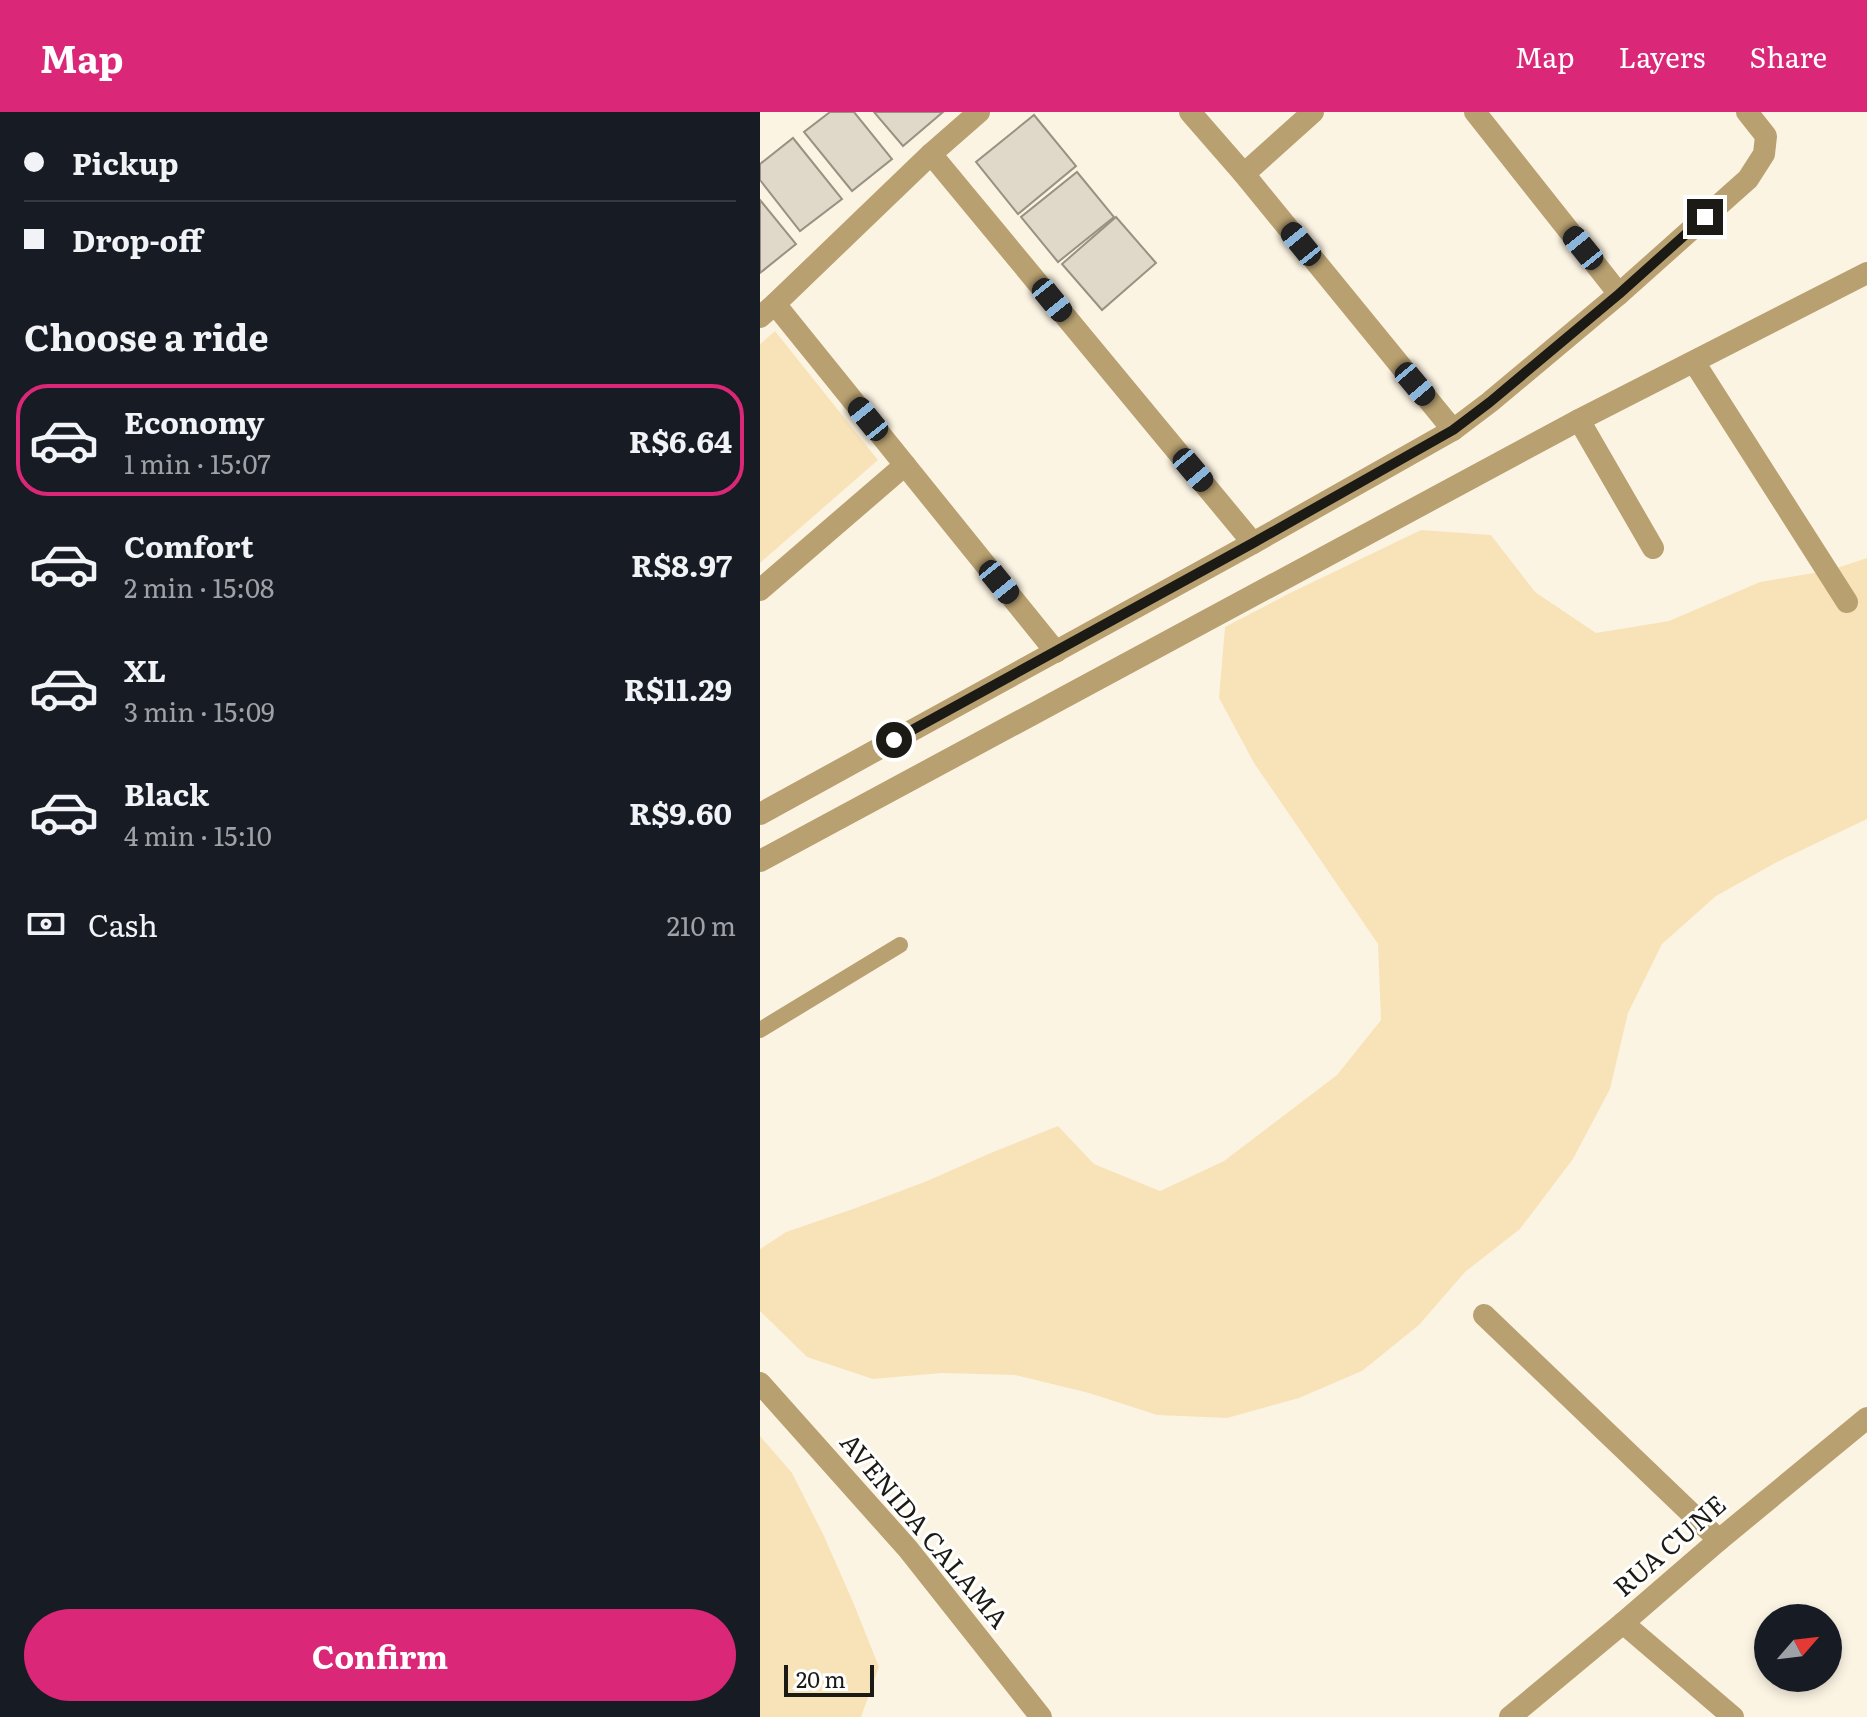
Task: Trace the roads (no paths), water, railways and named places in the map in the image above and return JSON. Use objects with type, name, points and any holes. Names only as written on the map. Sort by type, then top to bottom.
[{"type":"street","points":[[979,112],[768,310],[905,465],[1056,652]]},
{"type":"street","points":[[1190,112],[1453,430]]},
{"type":"street","points":[[1244,174],[1313,112]]},
{"type":"street","points":[[1475,112],[1619,294]]},
{"type":"street","points":[[760,814],[1453,430],[1619,294],[1748,179],[1764,154],[1766,136],[1747,112]]},
{"type":"street","points":[[931,154],[1253,543]]},
{"type":"street","points":[[760,861],[1579,420],[1867,273]]},
{"type":"street","points":[[1694,362],[1847,602]]},
{"type":"street","points":[[1579,420],[1653,548]]},
{"type":"street","points":[[760,590],[905,465]]},
{"type":"street","points":[[1484,1315],[1719,1540]]},
{"type":"street","name":"AVENIDA CALAMA","points":[[760,1383],[908,1549],[1041,1717]]},
{"type":"street","name":"RUA CUNE","points":[[1510,1717],[1867,1418]]},
{"type":"street","points":[[1623,1623],[1733,1717]]},
{"type":"lane","points":[[760,1030],[900,945]]}]
